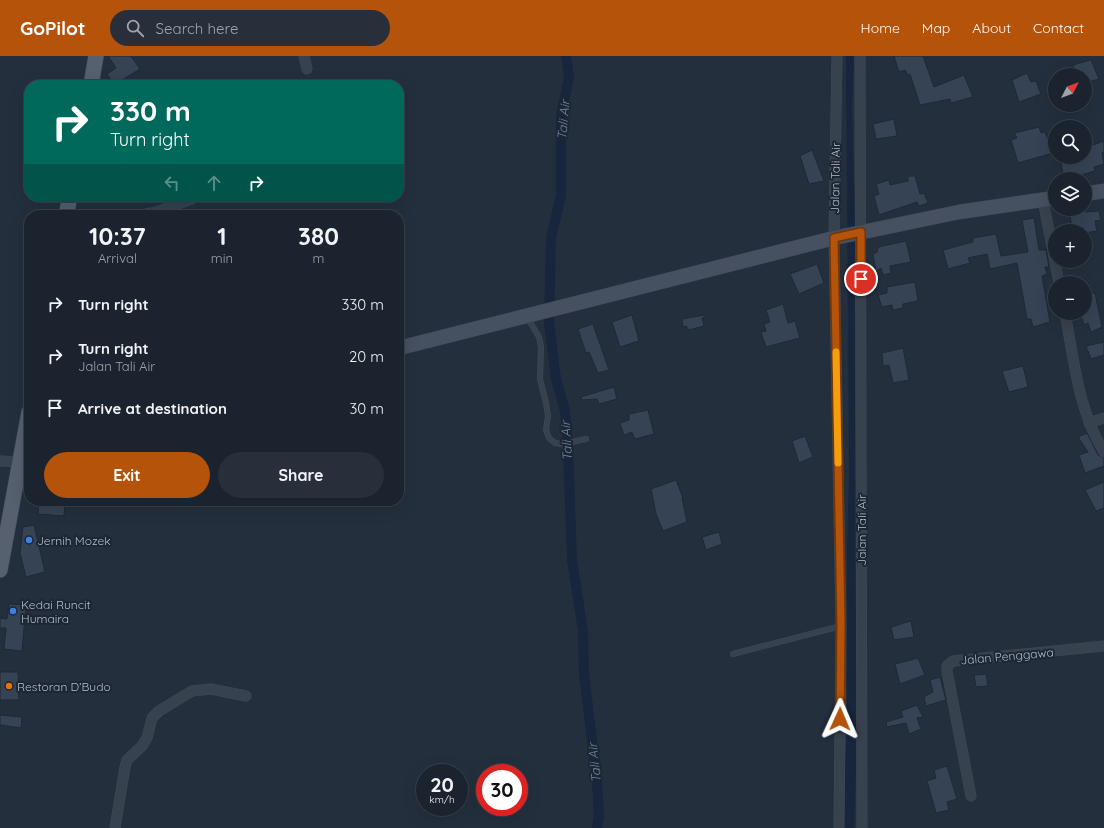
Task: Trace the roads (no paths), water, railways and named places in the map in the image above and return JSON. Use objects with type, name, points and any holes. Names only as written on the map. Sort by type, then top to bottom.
[{"type":"main road","points":[[92,80],[96,56]]},
{"type":"main road","points":[[0,570],[24,461]]},
{"type":"street","points":[[304,56],[307,69]]},
{"type":"street","name":"Jalan Tali Air","points":[[837,56],[836,237],[841,626],[839,828]]},
{"type":"street","name":"Jalan Tali Air","points":[[860,56],[862,828]]},
{"type":"street","points":[[1092,193],[1104,191]]},
{"type":"street","points":[[404,347],[563,308],[836,237],[960,212],[1048,199]]},
{"type":"street","points":[[162,210],[183,202]]},
{"type":"street","points":[[1051,216],[1058,276]]},
{"type":"street","points":[[1066,320],[1081,400],[1089,423],[1104,452]]},
{"type":"street","points":[[1089,423],[1104,418]]},
{"type":"street","points":[[0,461],[24,461]]},
{"type":"street","name":"Jalan Penggawa","points":[[971,796],[947,671],[950,663],[953,661],[1104,646]]},
{"type":"street","points":[[116,828],[124,767],[128,760],[142,746],[147,738],[152,718],[159,711],[192,691],[202,688],[246,696]]},
{"type":"lane","points":[[526,316],[538,337],[541,348],[540,372],[548,416],[546,430],[549,438],[555,443],[562,444],[586,439]]},
{"type":"lane","points":[[733,654],[841,626]]},
{"type":"water","points":[[846,56],[854,56],[852,107],[856,265],[857,741],[854,828],[844,828],[843,815],[847,722],[847,553],[849,471]]},
{"type":"waterway","name":"Tali Air","points":[[566,56],[569,77],[561,116],[561,195],[551,238],[549,322],[556,379],[565,411],[568,448],[572,560],[583,631],[584,673],[597,783],[599,815],[597,828]]},
{"type":"place","name":"Jernih Mozek","points":[[29,540]]},
{"type":"place","name":"Kedai Runcit Humaira","points":[[13,611]]},
{"type":"place","name":"Restoran D’Budo","points":[[9,686]]}]
